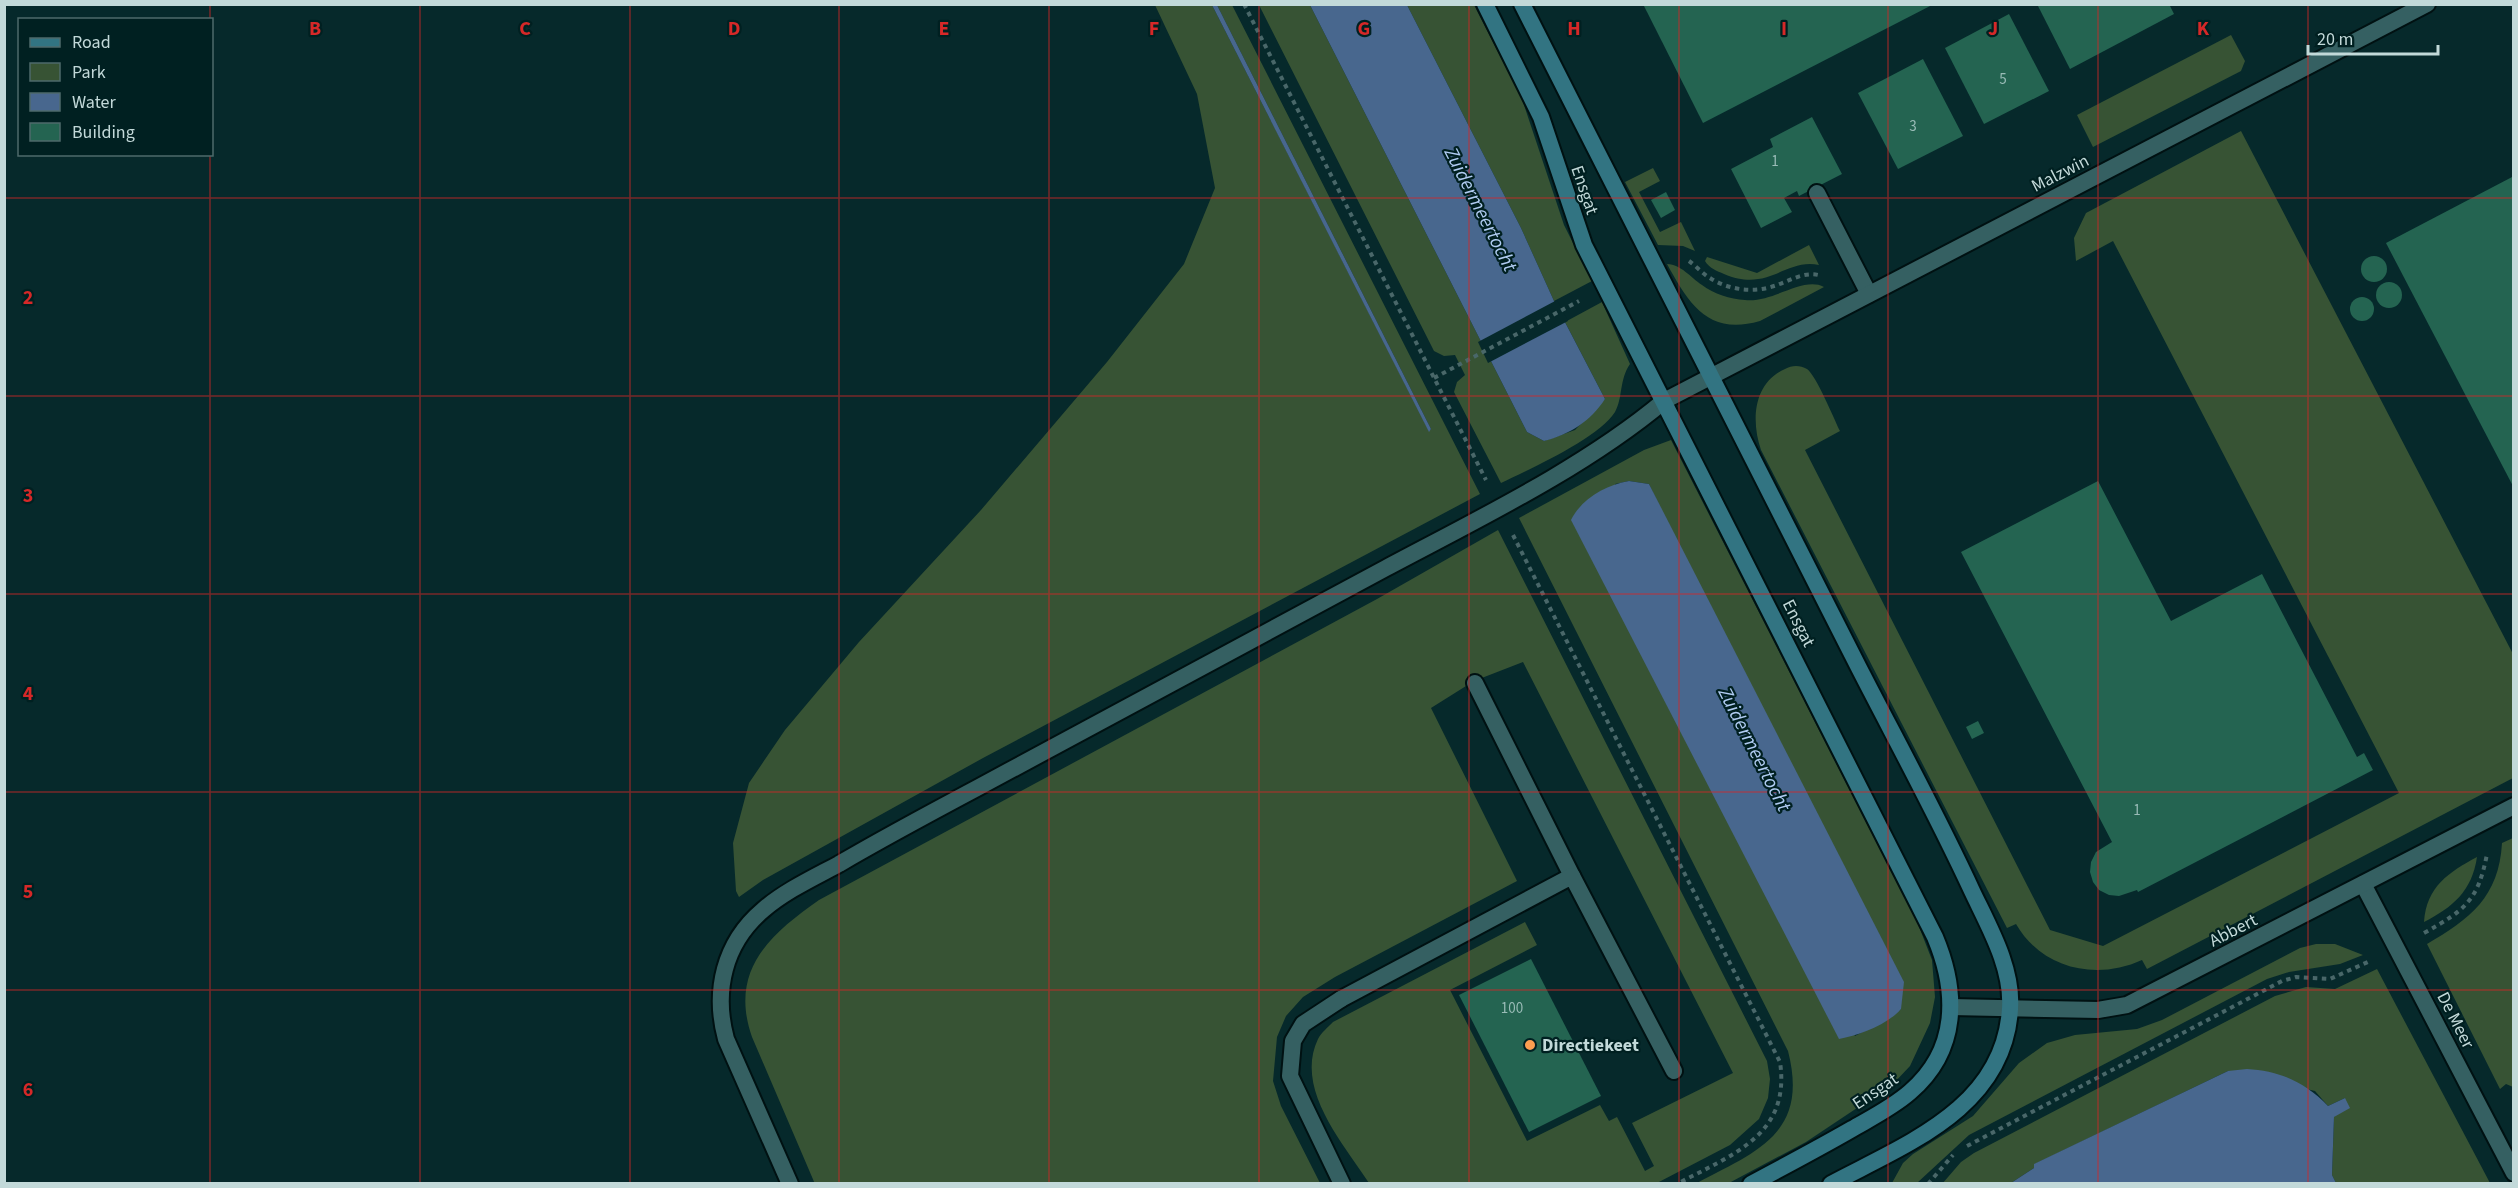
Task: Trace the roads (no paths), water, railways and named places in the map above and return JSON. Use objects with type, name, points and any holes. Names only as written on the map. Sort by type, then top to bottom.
[{"type":"main road","name":"Ensgat","points":[[1485,4],[1541,117],[1577,227],[1605,286],[1935,937],[1949,975],[1951,1007],[1948,1031],[1935,1064],[1909,1094],[1818,1149],[1751,1184]]},
{"type":"main road","name":"Ensgat","points":[[1522,4],[1954,853],[2000,953],[2008,981],[2010,1008],[2004,1041],[1987,1077],[1964,1106],[1934,1130],[1839,1182]]},
{"type":"street","name":"Malzwin","points":[[790,1184],[726,1039],[721,1013],[721,981],[728,958],[742,933],[763,910],[893,833],[1499,507],[1628,431],[1664,401],[2427,4]]},
{"type":"street","points":[[1817,194],[1862,298]]},
{"type":"street","points":[[1475,683],[1674,1071]]},
{"type":"street","name":"Abbert","points":[[1951,1007],[2098,1010],[2127,1005],[2514,806]]},
{"type":"street","points":[[1342,1184],[1290,1076],[1293,1041],[1303,1023],[1341,999],[1572,876]]},
{"type":"street","name":"De Meer","points":[[2363,884],[2514,1173]]},
{"type":"water","points":[[1212,5],[1217,5],[1431,429],[1429,432]]},
{"type":"water","name":"Zuidermeertocht","points":[[1310,5],[1407,5],[1605,399],[1579,426],[1544,441],[1527,432]]},
{"type":"water","name":"Zuidermeertocht","points":[[1629,481],[1649,484],[1904,982],[1901,1009],[1888,1020],[1872,1028],[1839,1039],[1571,520],[1581,505],[1595,494],[1603,489]]},
{"type":"water","points":[[2247,1069],[2270,1072],[2291,1079],[2310,1090],[2328,1106],[2345,1098],[2350,1108],[2334,1117],[2332,1175],[2336,1183],[2011,1183],[2034,1168],[2034,1164],[2228,1071]]},
{"type":"place","name":"Directiekeet","points":[[1530,1045]]}]
